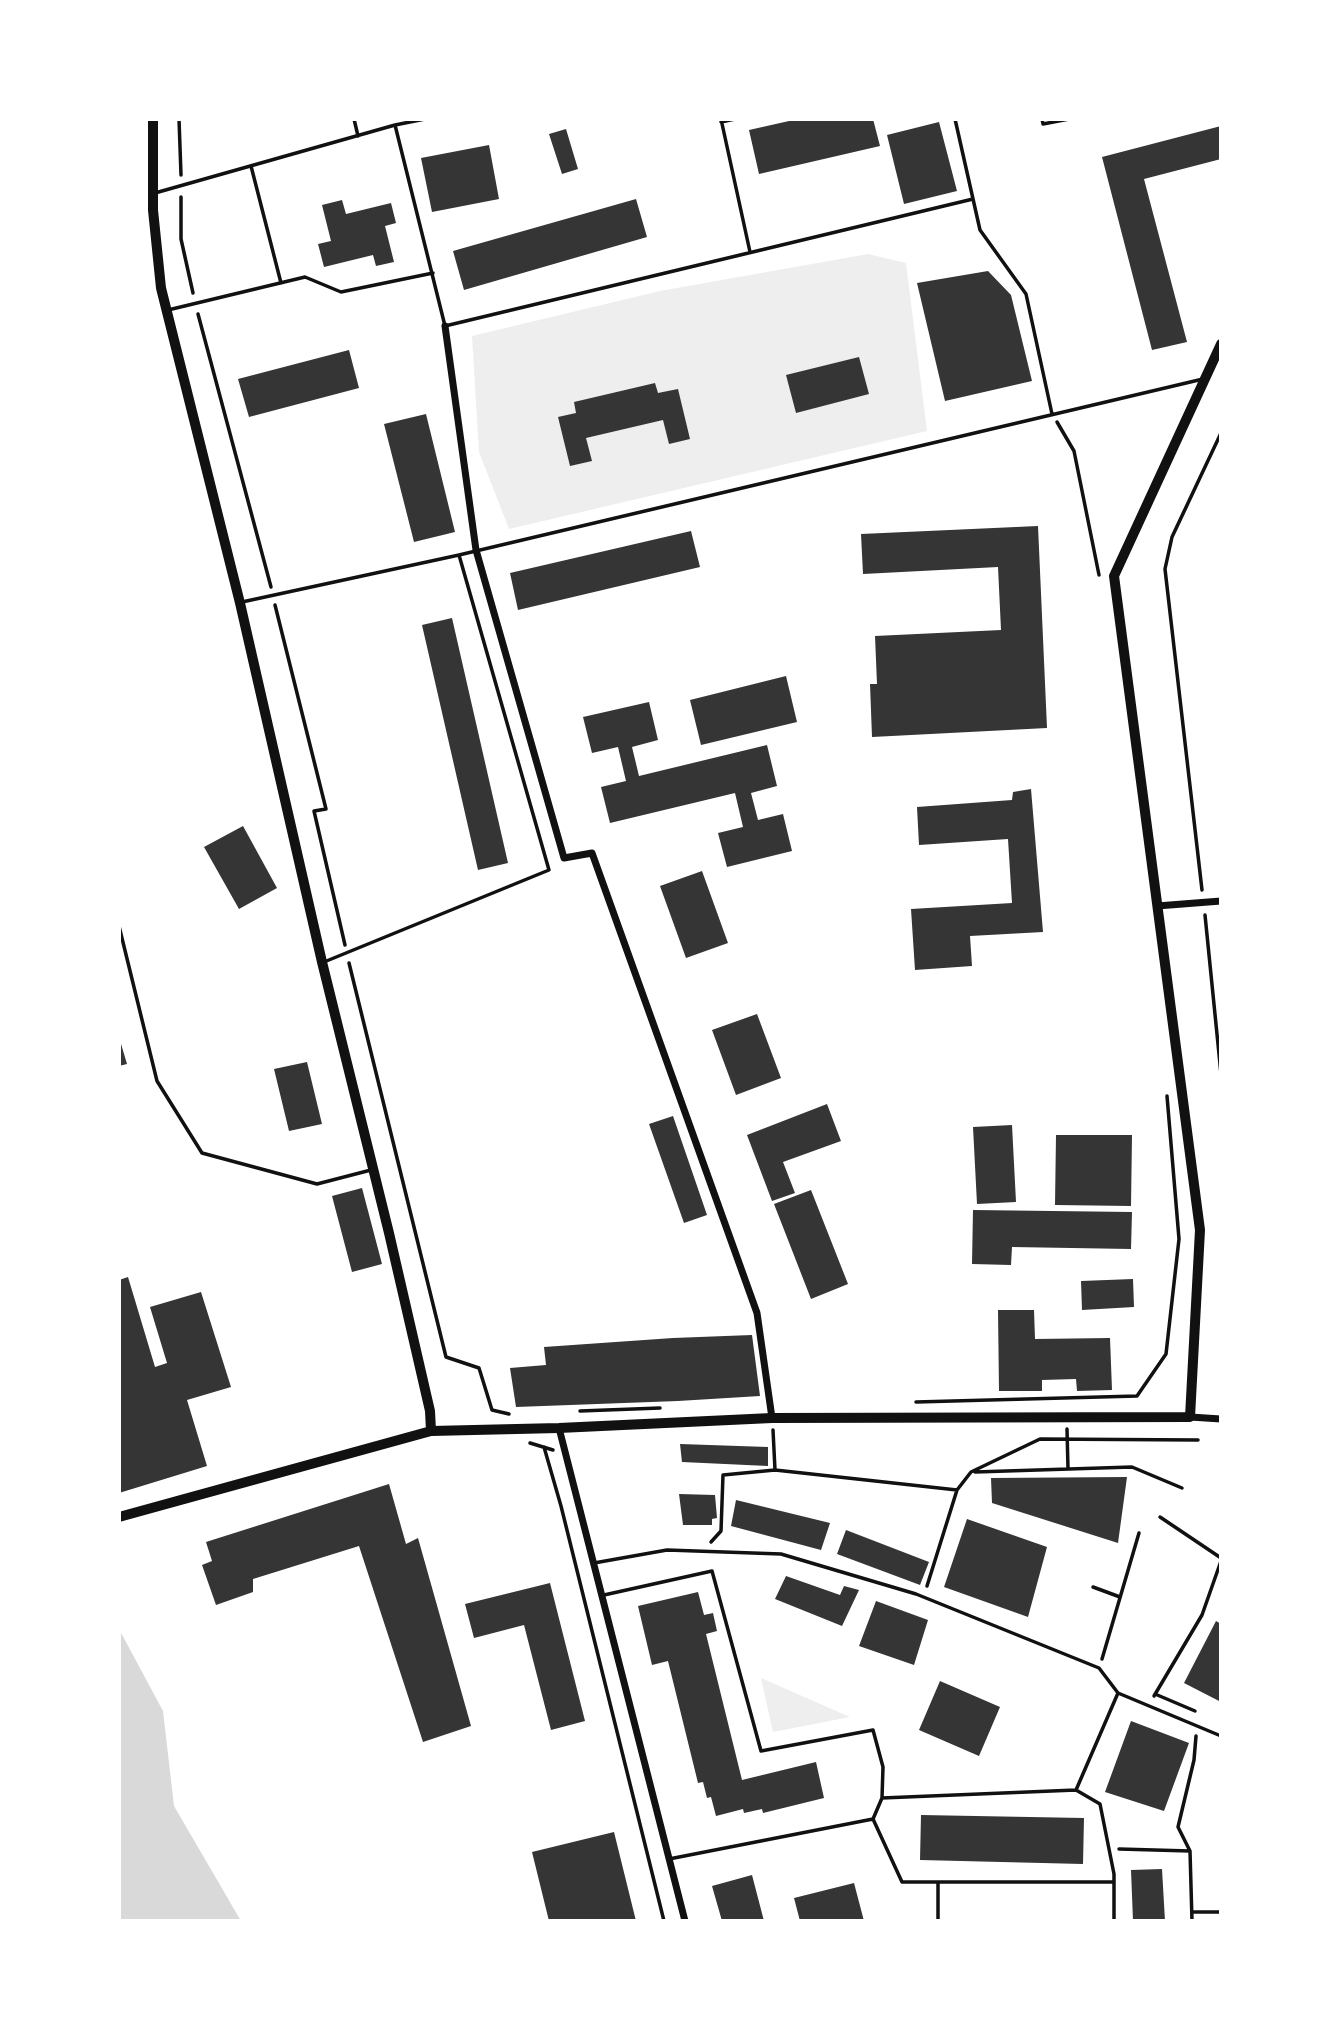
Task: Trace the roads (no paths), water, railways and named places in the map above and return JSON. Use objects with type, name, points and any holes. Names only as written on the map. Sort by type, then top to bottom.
[{"type":"main road","points":[[119,1517],[431,1431],[430,1411],[322,962],[240,603],[160,288],[153,194],[153,119]]},
{"type":"street","points":[[445,326],[476,550],[564,858],[592,853],[757,1313],[772,1418]]},
{"type":"street","points":[[1190,1417],[1200,1230],[1114,576],[1221,344]]},
{"type":"street","points":[[1157,906],[1221,901]]},
{"type":"street","points":[[431,1431],[559,1429],[772,1418],[1221,1419]]},
{"type":"street","points":[[559,1429],[685,1921]]},
{"type":"lane","points":[[354,119],[358,136]]},
{"type":"lane","points":[[153,194],[395,125],[425,119]]},
{"type":"lane","points":[[734,119],[721,121],[750,252]]},
{"type":"lane","points":[[955,119],[980,230],[1026,294],[1052,414]]},
{"type":"lane","points":[[1042,119],[1043,124],[1069,119]]},
{"type":"lane","points":[[395,125],[445,326],[973,199]]},
{"type":"lane","points":[[251,166],[281,283]]},
{"type":"lane","points":[[166,311],[305,277],[341,292],[433,273]]},
{"type":"lane","points":[[240,603],[459,555],[1205,378]]},
{"type":"lane","points":[[322,962],[549,870],[459,555]]},
{"type":"lane","points":[[119,926],[157,1081],[202,1153],[317,1184],[373,1169]]},
{"type":"lane","points":[[593,1563],[667,1550],[781,1555],[924,1597],[1099,1668],[1118,1692],[1221,1736]]},
{"type":"lane","points":[[602,1595],[712,1571],[761,1751],[873,1730],[883,1767],[882,1798],[873,1819],[902,1882],[1114,1882]]},
{"type":"lane","points":[[1076,1790],[1118,1692]]},
{"type":"lane","points":[[882,1798],[1076,1790],[1100,1804],[1114,1882],[1115,1921]]},
{"type":"lane","points":[[669,1859],[873,1819]]},
{"type":"lane","points":[[938,1882],[938,1921]]}]
